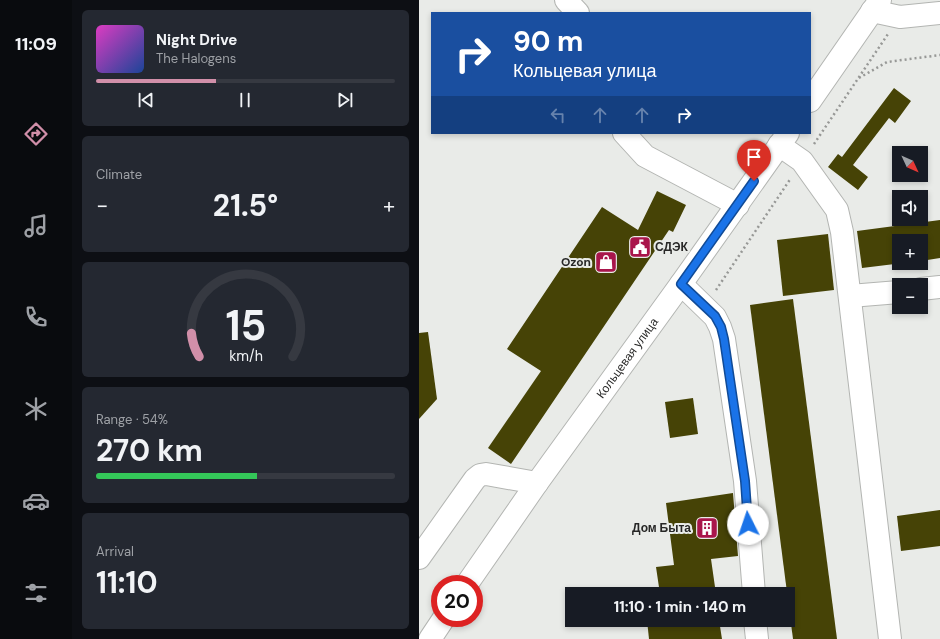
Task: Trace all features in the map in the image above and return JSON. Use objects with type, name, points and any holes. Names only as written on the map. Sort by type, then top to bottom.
[{"type":"street","points":[[566,0],[577,12]]},
{"type":"street","points":[[811,99],[876,5],[900,17],[940,13]]},
{"type":"street","points":[[625,134],[645,156],[737,204]]},
{"type":"street","points":[[784,139],[802,161],[837,210],[842,232],[890,639]]},
{"type":"street","name":"Кольцевая улица","points":[[473,575],[537,483],[784,139]]},
{"type":"street","points":[[681,284],[715,316],[721,327],[724,339],[745,481],[753,587]]},
{"type":"street","points":[[928,289],[940,288]]},
{"type":"street","points":[[850,296],[892,293]]},
{"type":"street","points":[[419,558],[475,479],[486,474],[537,483]]},
{"type":"street","points":[[430,639],[438,627]]},
{"type":"street","points":[[756,627],[757,639]]},
{"type":"path","points":[[858,78],[887,62],[940,55]]},
{"type":"building","points":[[894,88],[911,101],[895,123],[889,118],[853,165],[868,177],[858,190],[828,167],[838,154],[842,157]]},
{"type":"building","points":[[657,191],[686,205],[673,232],[669,230],[511,464],[488,448],[541,371],[507,349],[602,207],[638,230]]},
{"type":"building","points":[[940,220],[940,258],[928,260],[928,234],[892,234],[892,264],[862,268],[857,231],[895,226],[928,226],[928,222]]},
{"type":"building","points":[[828,234],[834,290],[783,296],[777,240]]},
{"type":"building","points":[[793,299],[837,639],[793,639],[791,627],[795,627],[795,587],[786,587],[750,305]]},
{"type":"building","points":[[428,332],[437,399],[419,419],[419,333]]},
{"type":"building","points":[[693,398],[698,434],[670,438],[665,402]]},
{"type":"building","name":"Дом Быта","points":[[733,493],[738,556],[711,559],[715,587],[659,587],[656,567],[674,565],[666,503]]},
{"type":"building","points":[[940,510],[940,546],[901,551],[897,516]]},
{"type":"building","points":[[648,627],[720,627],[722,639],[649,639]]},
{"type":"place","name":"СДЭК","points":[[640,247]]},
{"type":"place","name":"Ozon","points":[[606,262]]},
{"type":"place","name":"Дом Быта","points":[[707,528]]},
{"type":"route","points":[[748,524],[745,481],[721,327],[715,316],[681,284],[754,181]]}]
